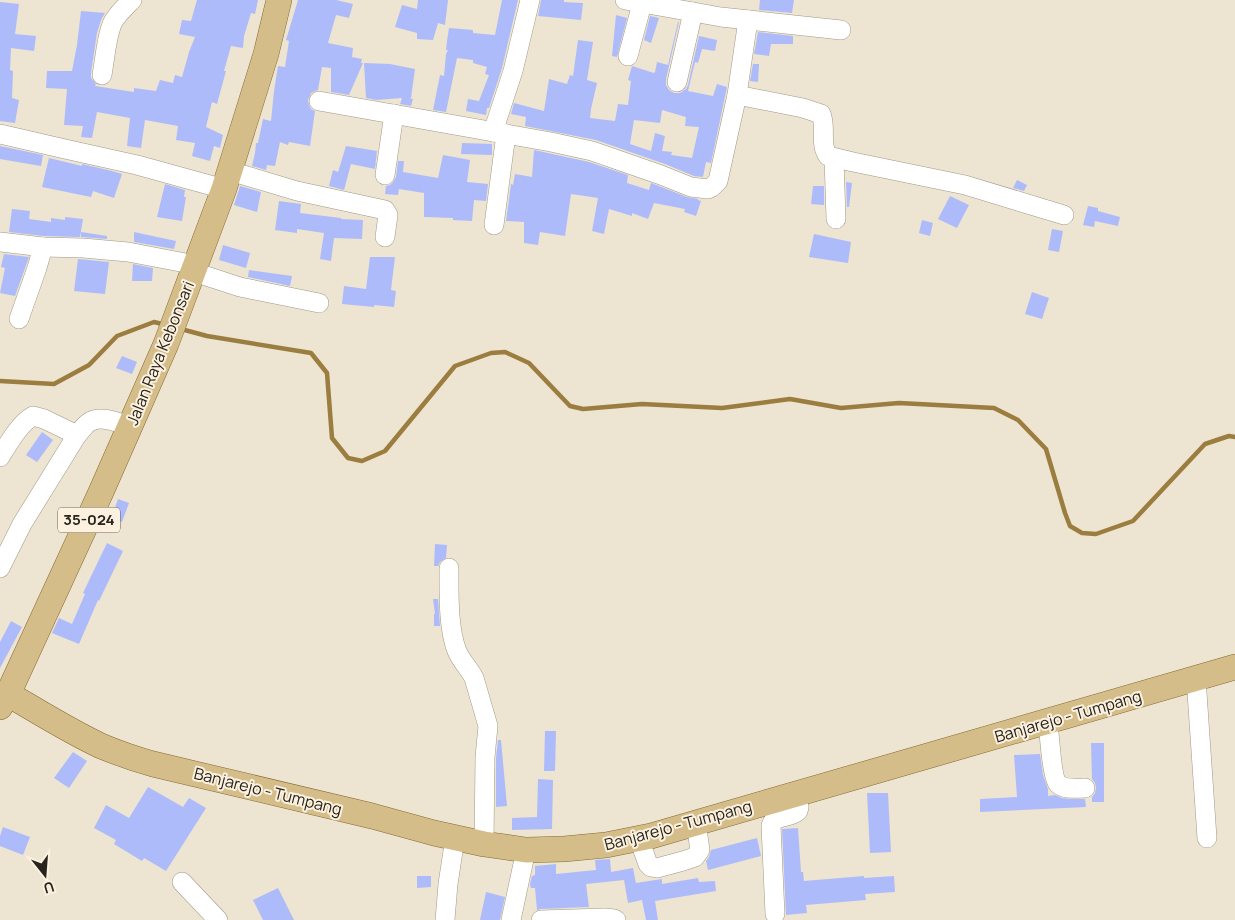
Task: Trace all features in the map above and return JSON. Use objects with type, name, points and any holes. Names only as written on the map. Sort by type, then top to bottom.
[{"type":"main road","name":"Jalan Raya Kebonsari","points":[[3,697],[101,492],[166,344],[227,180],[266,54],[279,0]]},
{"type":"main road","name":"Banjarejo - Tumpang","points":[[3,697],[102,746],[135,759],[455,838],[526,850],[594,847],[639,839],[1235,667]]},
{"type":"street","points":[[102,75],[112,24],[132,0]]},
{"type":"street","points":[[494,225],[500,133],[530,0]]},
{"type":"street","points":[[628,56],[637,1],[693,12],[723,8],[748,20],[840,30]]},
{"type":"street","points":[[677,82],[693,12]]},
{"type":"street","points":[[319,101],[592,150],[691,187],[708,189],[718,181],[737,95],[748,20]]},
{"type":"street","points":[[737,95],[803,108],[821,114],[823,120],[823,145],[828,156],[965,185],[1064,216]]},
{"type":"street","points":[[385,175],[394,114]]},
{"type":"street","points":[[0,134],[137,165],[297,190],[385,210],[388,215],[385,237]]},
{"type":"street","points":[[834,158],[836,219]]},
{"type":"street","points":[[0,242],[43,247],[128,252],[195,269],[240,287],[319,302]]},
{"type":"street","points":[[19,319],[43,247]]},
{"type":"street","points":[[0,457],[21,426],[34,416],[77,436]]},
{"type":"street","points":[[0,568],[22,524],[87,423],[97,419],[130,426]]},
{"type":"street","points":[[449,568],[454,643],[458,654],[474,678],[488,726],[485,757],[484,844]]},
{"type":"street","points":[[1196,678],[1207,838]]},
{"type":"street","points":[[1048,721],[1055,779],[1059,784],[1068,788],[1086,788]]},
{"type":"street","points":[[775,914],[771,826],[772,821],[798,812],[799,807],[796,793]]},
{"type":"street","points":[[639,839],[648,864],[651,867],[657,868],[683,861],[695,857],[700,850],[696,823]]},
{"type":"street","points":[[445,920],[455,838]]},
{"type":"street","points":[[511,920],[526,850]]},
{"type":"street","points":[[182,882],[218,920]]},
{"type":"street","points":[[541,920],[605,918],[616,920]]},
{"type":"building","points":[[197,0],[258,0],[255,14],[251,13],[244,36],[243,48],[231,46],[217,104],[212,102],[206,127],[223,135],[220,148],[214,146],[210,161],[192,156],[195,143],[176,140],[178,126],[145,120],[141,148],[127,146],[130,118],[97,112],[92,138],[81,137],[83,126],[64,125],[67,89],[46,88],[47,71],[72,71],[81,11],[105,13],[97,33],[91,73],[91,78],[96,84],[95,86],[134,92],[134,88],[156,91],[160,80],[173,83],[175,75],[182,77],[195,37],[179,34],[182,20],[191,21]]},
{"type":"building","points":[[298,0],[336,0],[353,4],[349,18],[336,15],[328,43],[353,48],[352,57],[362,59],[361,63],[363,63],[349,95],[331,92],[331,68],[322,67],[318,90],[311,93],[308,100],[311,109],[315,111],[310,146],[289,142],[288,145],[280,142],[275,166],[267,165],[266,170],[252,166],[256,143],[258,143],[263,119],[271,121],[278,66],[285,67],[289,41],[286,40]]},
{"type":"building","points":[[418,0],[448,0],[445,25],[438,23],[433,40],[417,39],[417,33],[395,27],[402,5],[417,9]]},
{"type":"building","points":[[502,0],[518,0],[502,68],[486,115],[466,111],[468,99],[479,101],[489,75],[485,74],[487,67],[473,63],[473,60],[457,58],[446,112],[433,110],[440,75],[444,76],[449,28],[473,30],[473,33],[495,35]]},
{"type":"building","points":[[541,0],[564,0],[564,2],[583,3],[581,20],[538,16]]},
{"type":"building","points":[[760,0],[794,0],[792,13],[759,10]]},
{"type":"building","points":[[0,2],[19,4],[15,34],[36,36],[34,51],[11,48],[10,70],[13,71],[12,98],[19,100],[15,123],[0,121]]},
{"type":"building","points":[[616,15],[627,18],[617,57],[612,56]]},
{"type":"building","points":[[650,16],[659,18],[651,43],[644,40]]},
{"type":"building","points":[[678,22],[666,79],[666,85],[674,93],[680,93],[688,85],[699,36],[717,40],[715,51],[702,49],[698,63],[695,62],[688,91],[713,96],[717,84],[727,87],[711,163],[706,162],[703,177],[694,176],[596,140],[525,126],[526,117],[511,114],[514,103],[544,111],[549,79],[567,84],[570,75],[573,76],[578,40],[593,42],[587,80],[597,83],[590,118],[615,121],[618,104],[628,105],[631,81],[628,80],[632,66],[654,73],[657,62],[668,65]],"holes":[[[662,110],[686,117],[685,126],[699,127],[692,158],[671,155],[672,152],[662,151],[665,136],[655,133],[651,151],[630,144],[634,120],[660,123]]]},
{"type":"building","points":[[758,32],[793,36],[793,44],[771,44],[769,56],[754,54]]},
{"type":"building","points":[[364,63],[390,64],[415,69],[411,98],[409,98],[413,99],[411,106],[400,104],[402,98],[376,100],[366,98]]},
{"type":"building","points":[[753,64],[759,64],[758,82],[750,81]]},
{"type":"building","points":[[462,143],[492,144],[492,155],[461,154]]},
{"type":"building","points":[[0,146],[43,155],[41,166],[0,159]]},
{"type":"building","points":[[346,146],[377,151],[375,169],[351,164],[344,190],[329,186],[333,170],[338,172]]},
{"type":"building","points":[[534,150],[589,162],[628,175],[627,183],[649,190],[651,183],[687,197],[698,199],[701,201],[696,216],[684,212],[685,209],[654,203],[648,219],[632,213],[632,216],[609,209],[604,234],[592,231],[598,198],[571,194],[565,236],[540,232],[538,245],[524,243],[524,222],[506,221],[511,184],[513,185],[515,174],[532,177]]},
{"type":"building","points":[[443,155],[470,160],[467,182],[488,184],[486,201],[474,200],[472,221],[424,217],[424,193],[399,189],[398,195],[385,194],[386,186],[390,185],[396,177],[398,161],[404,161],[403,172],[438,178]]},
{"type":"building","points":[[49,158],[122,174],[114,198],[93,191],[91,197],[42,187]]},
{"type":"building","points":[[1017,180],[1027,185],[1024,191],[1013,188]]},
{"type":"building","points":[[846,182],[852,183],[849,207],[847,207]]},
{"type":"building","points":[[165,184],[185,190],[184,197],[186,197],[182,221],[157,217]]},
{"type":"building","points":[[240,186],[261,192],[257,212],[234,205]]},
{"type":"building","points":[[813,186],[824,186],[824,205],[811,204]]},
{"type":"building","points":[[950,196],[969,205],[957,228],[938,219]]},
{"type":"building","points":[[279,201],[301,204],[300,213],[363,220],[362,239],[334,238],[331,261],[320,259],[324,233],[297,229],[297,233],[275,230]]},
{"type":"building","points":[[1088,206],[1120,217],[1118,226],[1095,221],[1094,227],[1083,225]]},
{"type":"building","points":[[12,209],[30,211],[29,219],[51,222],[51,218],[65,220],[65,217],[83,219],[80,237],[44,236],[9,232]]},
{"type":"building","points":[[922,220],[933,223],[930,236],[919,233]]},
{"type":"building","points":[[1052,229],[1063,231],[1059,252],[1048,250]]},
{"type":"building","points":[[81,232],[107,236],[107,239],[81,237]]},
{"type":"building","points":[[134,232],[176,241],[174,249],[134,242]]},
{"type":"building","points":[[814,234],[851,242],[848,263],[809,257]]},
{"type":"building","points":[[223,245],[250,253],[246,268],[219,260]]},
{"type":"building","points":[[4,254],[29,257],[15,296],[0,293],[5,268],[1,267]]},
{"type":"building","points":[[370,257],[395,257],[391,290],[396,291],[394,307],[342,304],[344,286],[366,289]]},
{"type":"building","points":[[78,259],[109,262],[105,294],[74,291]]},
{"type":"building","points":[[133,264],[153,268],[152,281],[132,281]]},
{"type":"building","points":[[249,270],[292,276],[290,286],[248,277]]},
{"type":"building","points":[[1032,292],[1049,298],[1042,319],[1025,314]]},
{"type":"building","points":[[122,356],[137,362],[132,374],[116,368]]},
{"type":"building","points":[[42,432],[53,440],[37,462],[26,455]]},
{"type":"building","points":[[118,499],[129,503],[122,522],[111,519]]},
{"type":"building","points":[[107,543],[123,551],[98,600],[79,644],[52,633],[59,618],[72,624],[85,594],[83,593]]},
{"type":"building","points":[[435,544],[447,545],[446,558],[438,566],[434,566]]},
{"type":"building","points":[[433,599],[438,599],[440,626],[434,626]]},
{"type":"building","points":[[11,621],[22,627],[0,668],[0,642]]},
{"type":"building","points":[[545,731],[556,731],[555,771],[544,771]]},
{"type":"building","points":[[498,740],[501,740],[507,806],[496,807],[496,758]]},
{"type":"building","points":[[1091,743],[1104,743],[1104,802],[1092,802],[1096,788],[1092,779]]},
{"type":"building","points":[[73,752],[87,761],[69,788],[54,778]]},
{"type":"building","points":[[1040,754],[1048,796],[1055,795],[1062,798],[1085,799],[1086,807],[980,812],[980,799],[1017,797],[1014,755]]},
{"type":"building","points":[[538,779],[553,780],[552,829],[512,830],[512,818],[537,817]]},
{"type":"building","points":[[148,787],[183,807],[189,798],[206,808],[166,871],[144,858],[142,861],[114,844],[116,840],[94,828],[106,805],[129,818]]},
{"type":"building","points":[[867,793],[888,793],[891,852],[870,853]]},
{"type":"building","points":[[3,827],[30,837],[23,855],[0,846],[0,836]]},
{"type":"building","points":[[798,828],[801,872],[803,872],[804,881],[864,876],[864,878],[894,876],[895,892],[865,894],[866,900],[806,905],[807,913],[786,915],[782,829]]},
{"type":"building","points":[[757,838],[761,856],[708,870],[706,861],[711,850]]},
{"type":"building","points":[[610,859],[611,872],[633,868],[636,883],[662,879],[662,884],[698,878],[699,882],[715,881],[716,891],[655,901],[658,920],[646,920],[642,900],[628,903],[624,880],[586,884],[589,907],[537,910],[535,888],[531,888],[530,884],[532,876],[535,875],[535,866],[556,864],[556,874],[596,870],[595,860]]},
{"type":"building","points":[[417,876],[431,876],[431,887],[417,888]]},
{"type":"building","points":[[278,888],[294,920],[263,920],[253,900]]},
{"type":"building","points":[[486,892],[505,897],[500,920],[480,920]]},
{"type":"waterway","points":[[0,381],[54,384],[89,365],[117,336],[154,322],[166,325]]},
{"type":"waterway","points":[[181,329],[207,336],[311,353],[327,373],[332,438],[348,458],[362,461],[385,451],[455,366],[491,353],[505,352],[529,363],[570,406],[583,409],[642,404],[722,408],[790,399],[841,408],[899,403],[994,408],[1018,420],[1046,449],[1070,526],[1082,533],[1096,534],[1133,521],[1205,444],[1229,436],[1235,437]]}]
